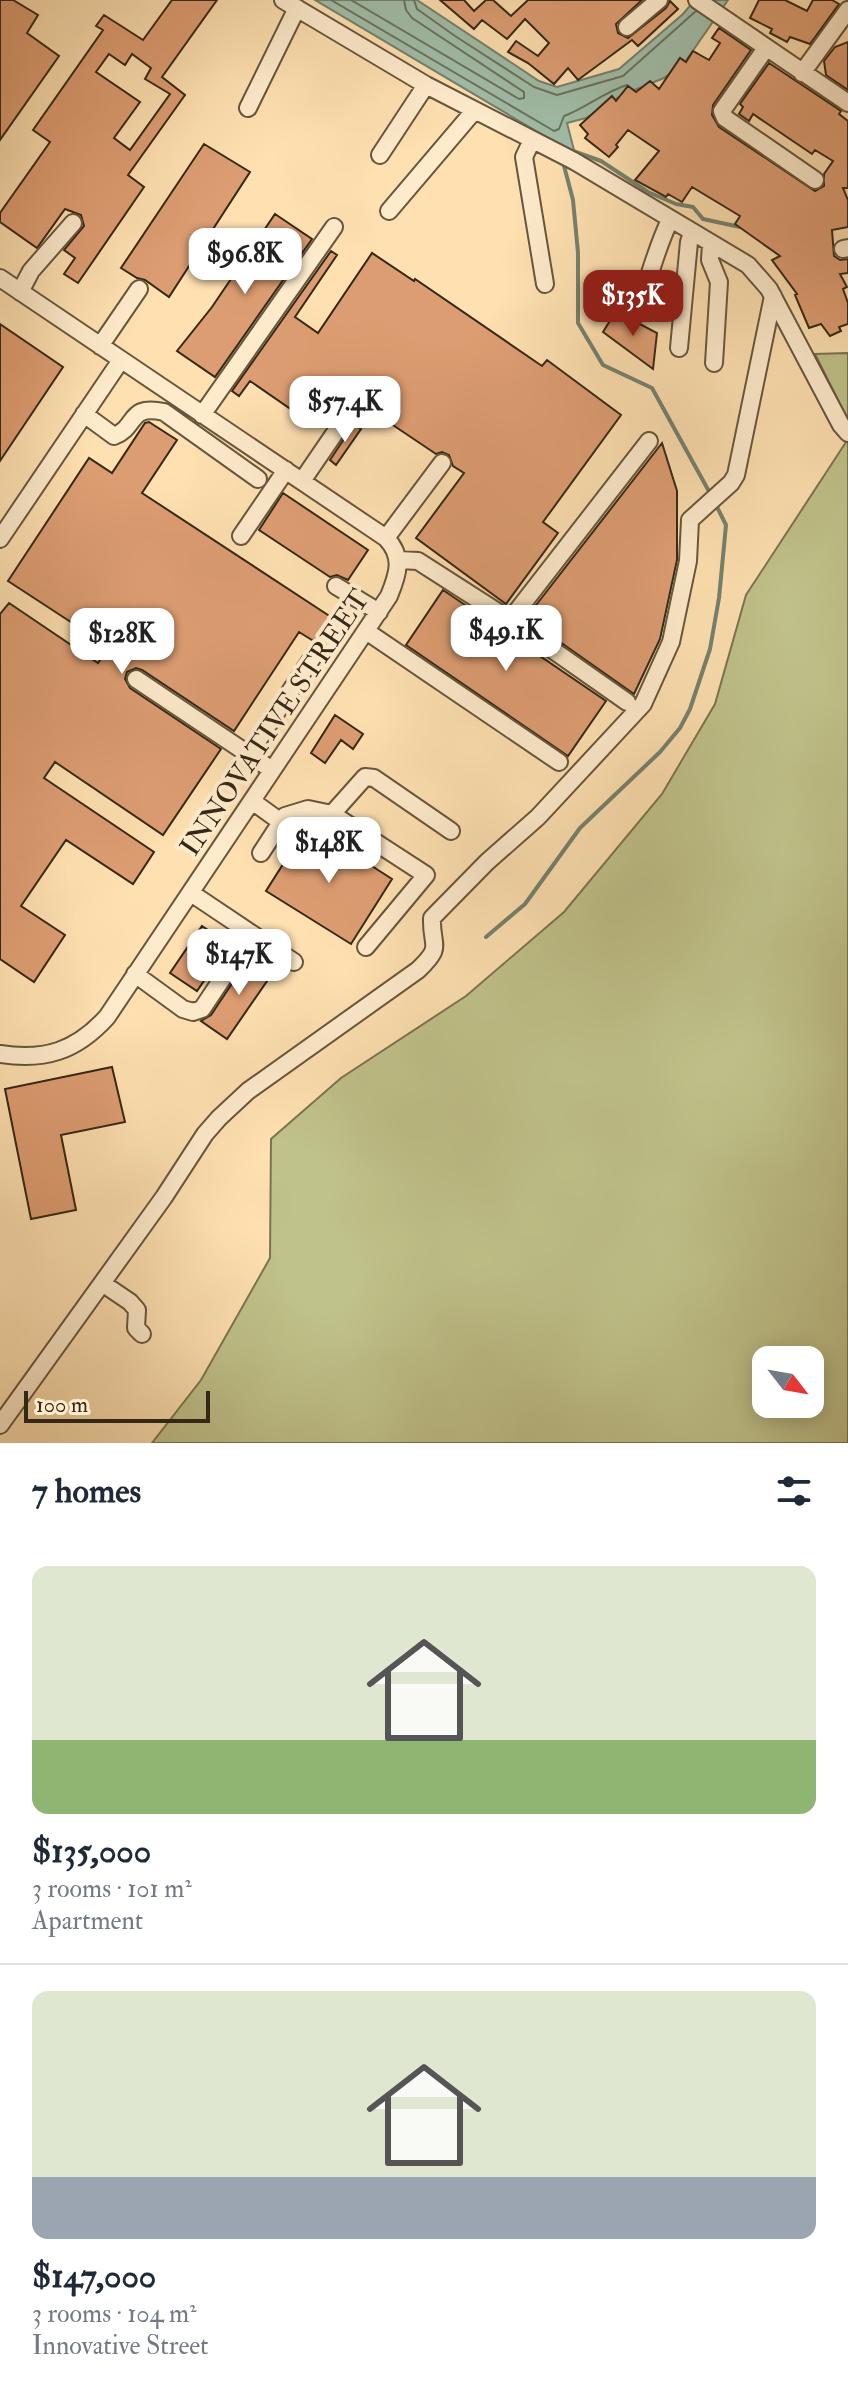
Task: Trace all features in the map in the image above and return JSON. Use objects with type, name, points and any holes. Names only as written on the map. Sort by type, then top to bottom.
[{"type":"street","points":[[627,27],[659,0]]},
{"type":"street","points":[[697,0],[848,103]]},
{"type":"street","points":[[248,108],[290,4],[426,85],[574,161],[756,272],[773,296],[848,433]]},
{"type":"street","points":[[802,73],[848,10]]},
{"type":"street","points":[[766,48],[722,111],[725,118],[815,180]]},
{"type":"street","points":[[380,155],[426,85]]},
{"type":"street","points":[[389,211],[474,111]]},
{"type":"street","points":[[532,140],[524,157],[545,284]]},
{"type":"street","points":[[635,313],[649,283],[670,220]]},
{"type":"street","points":[[20,292],[31,271],[73,223]]},
{"type":"street","points":[[202,415],[334,227]]},
{"type":"street","points":[[679,348],[692,233]]},
{"type":"street","points":[[711,244],[710,260],[719,282],[714,363]]},
{"type":"street","points":[[0,278],[386,538],[399,560],[418,561],[510,620],[627,702]]},
{"type":"street","points":[[100,346],[139,289]]},
{"type":"street","points":[[0,1425],[219,1118],[248,1091],[418,970],[436,947],[432,918],[487,862],[538,817],[643,704],[671,642],[688,561],[688,527],[693,514],[736,475],[773,296]]},
{"type":"street","points":[[0,539],[121,360]]},
{"type":"street","points":[[302,481],[356,402]]},
{"type":"street","points":[[84,414],[114,436],[122,433],[134,415],[150,409],[164,412],[251,474],[257,451]]},
{"type":"street","points":[[510,620],[649,441]]},
{"type":"street","points":[[386,538],[442,463]]},
{"type":"street","points":[[241,536],[286,470]]},
{"type":"street","name":"INNOVATIVE STREET","points":[[0,1055],[43,1057],[93,1033],[107,1017],[379,612],[389,596],[399,560]]},
{"type":"street","points":[[336,586],[379,612]]},
{"type":"street","points":[[366,631],[559,762]]},
{"type":"street","points":[[249,754],[318,649]]},
{"type":"street","points":[[136,679],[272,770]]},
{"type":"street","points":[[332,814],[365,777],[374,778],[451,831]]},
{"type":"street","points":[[252,801],[281,822]]},
{"type":"street","points":[[261,853],[285,816],[299,810],[332,814],[426,875],[366,947]]},
{"type":"street","points":[[191,893],[294,962]]},
{"type":"street","points":[[135,974],[183,1009],[193,1012],[202,1009],[252,934]]},
{"type":"street","points":[[102,1283],[137,1310],[136,1328],[142,1334]]},
{"type":"green space","points":[[848,353],[848,420],[815,354]]},
{"type":"green space","points":[[848,439],[848,1443],[152,1443],[201,1380],[270,1258],[271,1139],[341,1078],[466,996],[564,912],[662,794],[715,704],[746,595]]},
{"type":"water","points":[[315,0],[417,0],[539,81],[557,87],[619,69],[695,0],[728,0],[685,62],[664,78],[622,95],[586,118],[567,123],[575,154]]},
{"type":"building","points":[[0,0],[13,0],[38,15],[27,33],[59,56],[0,140]]},
{"type":"building","points":[[172,0],[217,0],[162,77],[185,95],[128,175],[144,187],[78,283],[64,274],[75,258],[64,250],[84,226],[81,215],[65,209],[37,248],[0,222],[0,213],[50,142],[33,130],[103,30],[96,26],[104,15],[143,40]],"holes":[[[109,54],[125,65],[132,54],[151,68],[145,79],[170,94],[130,150],[114,138],[140,102],[96,72]]]},
{"type":"building","points":[[440,0],[464,0],[474,11],[486,0],[493,0],[511,16],[528,0],[642,0],[616,24],[618,33],[628,38],[666,8],[670,1],[678,9],[638,46],[632,40],[578,80],[568,68],[554,84],[508,52],[516,41],[538,56],[549,43],[525,19],[507,39],[482,20],[474,29]]},
{"type":"building","points":[[759,0],[785,0],[807,11],[813,0],[832,0],[839,4],[810,44],[790,37],[787,42],[770,33],[772,29],[750,18]]},
{"type":"building","points":[[719,28],[751,50],[713,105],[712,115],[719,127],[815,191],[824,186],[824,174],[833,161],[815,150],[812,154],[753,114],[749,121],[739,114],[743,107],[740,104],[769,63],[841,111],[839,114],[848,121],[848,188],[843,188],[848,200],[848,227],[832,230],[834,256],[840,260],[848,259],[848,273],[840,274],[847,287],[843,289],[848,303],[848,324],[839,327],[841,331],[830,336],[821,324],[809,328],[797,294],[772,260],[780,256],[735,224],[740,216],[692,187],[682,202],[635,180],[659,151],[628,130],[609,157],[585,138],[588,134],[580,125],[612,96],[616,101],[628,86],[636,92],[650,81],[659,89],[680,58],[686,62],[693,51],[709,60],[720,43],[712,38]]},
{"type":"building","points":[[848,42],[848,90],[826,75],[824,61],[835,47]]},
{"type":"building","points":[[204,144],[250,172],[169,297],[121,268]]},
{"type":"building","points":[[275,214],[312,239],[215,377],[177,351],[212,307]]},
{"type":"building","points":[[331,251],[337,255],[295,317],[318,333],[372,253],[542,366],[547,360],[621,415],[543,522],[558,533],[506,604],[416,538],[464,473],[453,466],[449,455],[442,452],[436,454],[366,407],[365,397],[358,391],[348,395],[333,385],[308,421],[250,381],[239,396],[232,391]]},
{"type":"building","points":[[616,311],[630,323],[638,323],[657,333],[653,369],[603,332]]},
{"type":"building","points":[[0,324],[63,367],[0,461]]},
{"type":"building","points":[[149,422],[177,440],[142,493],[334,619],[321,639],[312,640],[299,632],[234,731],[142,670],[136,668],[127,672],[125,679],[130,688],[221,749],[163,835],[55,762],[44,778],[154,852],[133,884],[66,840],[21,906],[65,935],[34,982],[0,959],[0,614],[9,603],[98,663],[109,647],[8,581],[89,458],[112,473],[145,423]]},
{"type":"building","points":[[354,424],[361,429],[336,465],[330,460]]},
{"type":"building","points":[[662,443],[677,491],[677,560],[660,639],[634,694],[526,618]]},
{"type":"building","points":[[283,493],[368,550],[348,580],[337,575],[330,577],[259,530]]},
{"type":"building","points":[[443,590],[606,701],[568,756],[406,645]]},
{"type":"building","points":[[335,715],[363,734],[353,749],[341,740],[325,763],[311,753]]},
{"type":"building","points":[[308,825],[392,879],[351,944],[266,891]]},
{"type":"building","points":[[202,926],[229,944],[197,991],[170,973]]},
{"type":"building","points":[[251,955],[274,971],[227,1039],[201,1021],[211,1015]]},
{"type":"building","points":[[112,1067],[125,1122],[61,1135],[76,1210],[31,1219],[5,1089]]},
{"type":"waterway","points":[[573,151],[601,161],[648,192],[676,204],[693,207],[703,219],[740,227]]},
{"type":"waterway","points":[[563,162],[573,200],[578,253],[578,323],[603,365],[652,388],[711,495]]},
{"type":"waterway","points":[[486,937],[525,904],[580,828],[660,752],[680,728],[690,709],[710,649],[719,598],[726,525],[715,503]]}]
